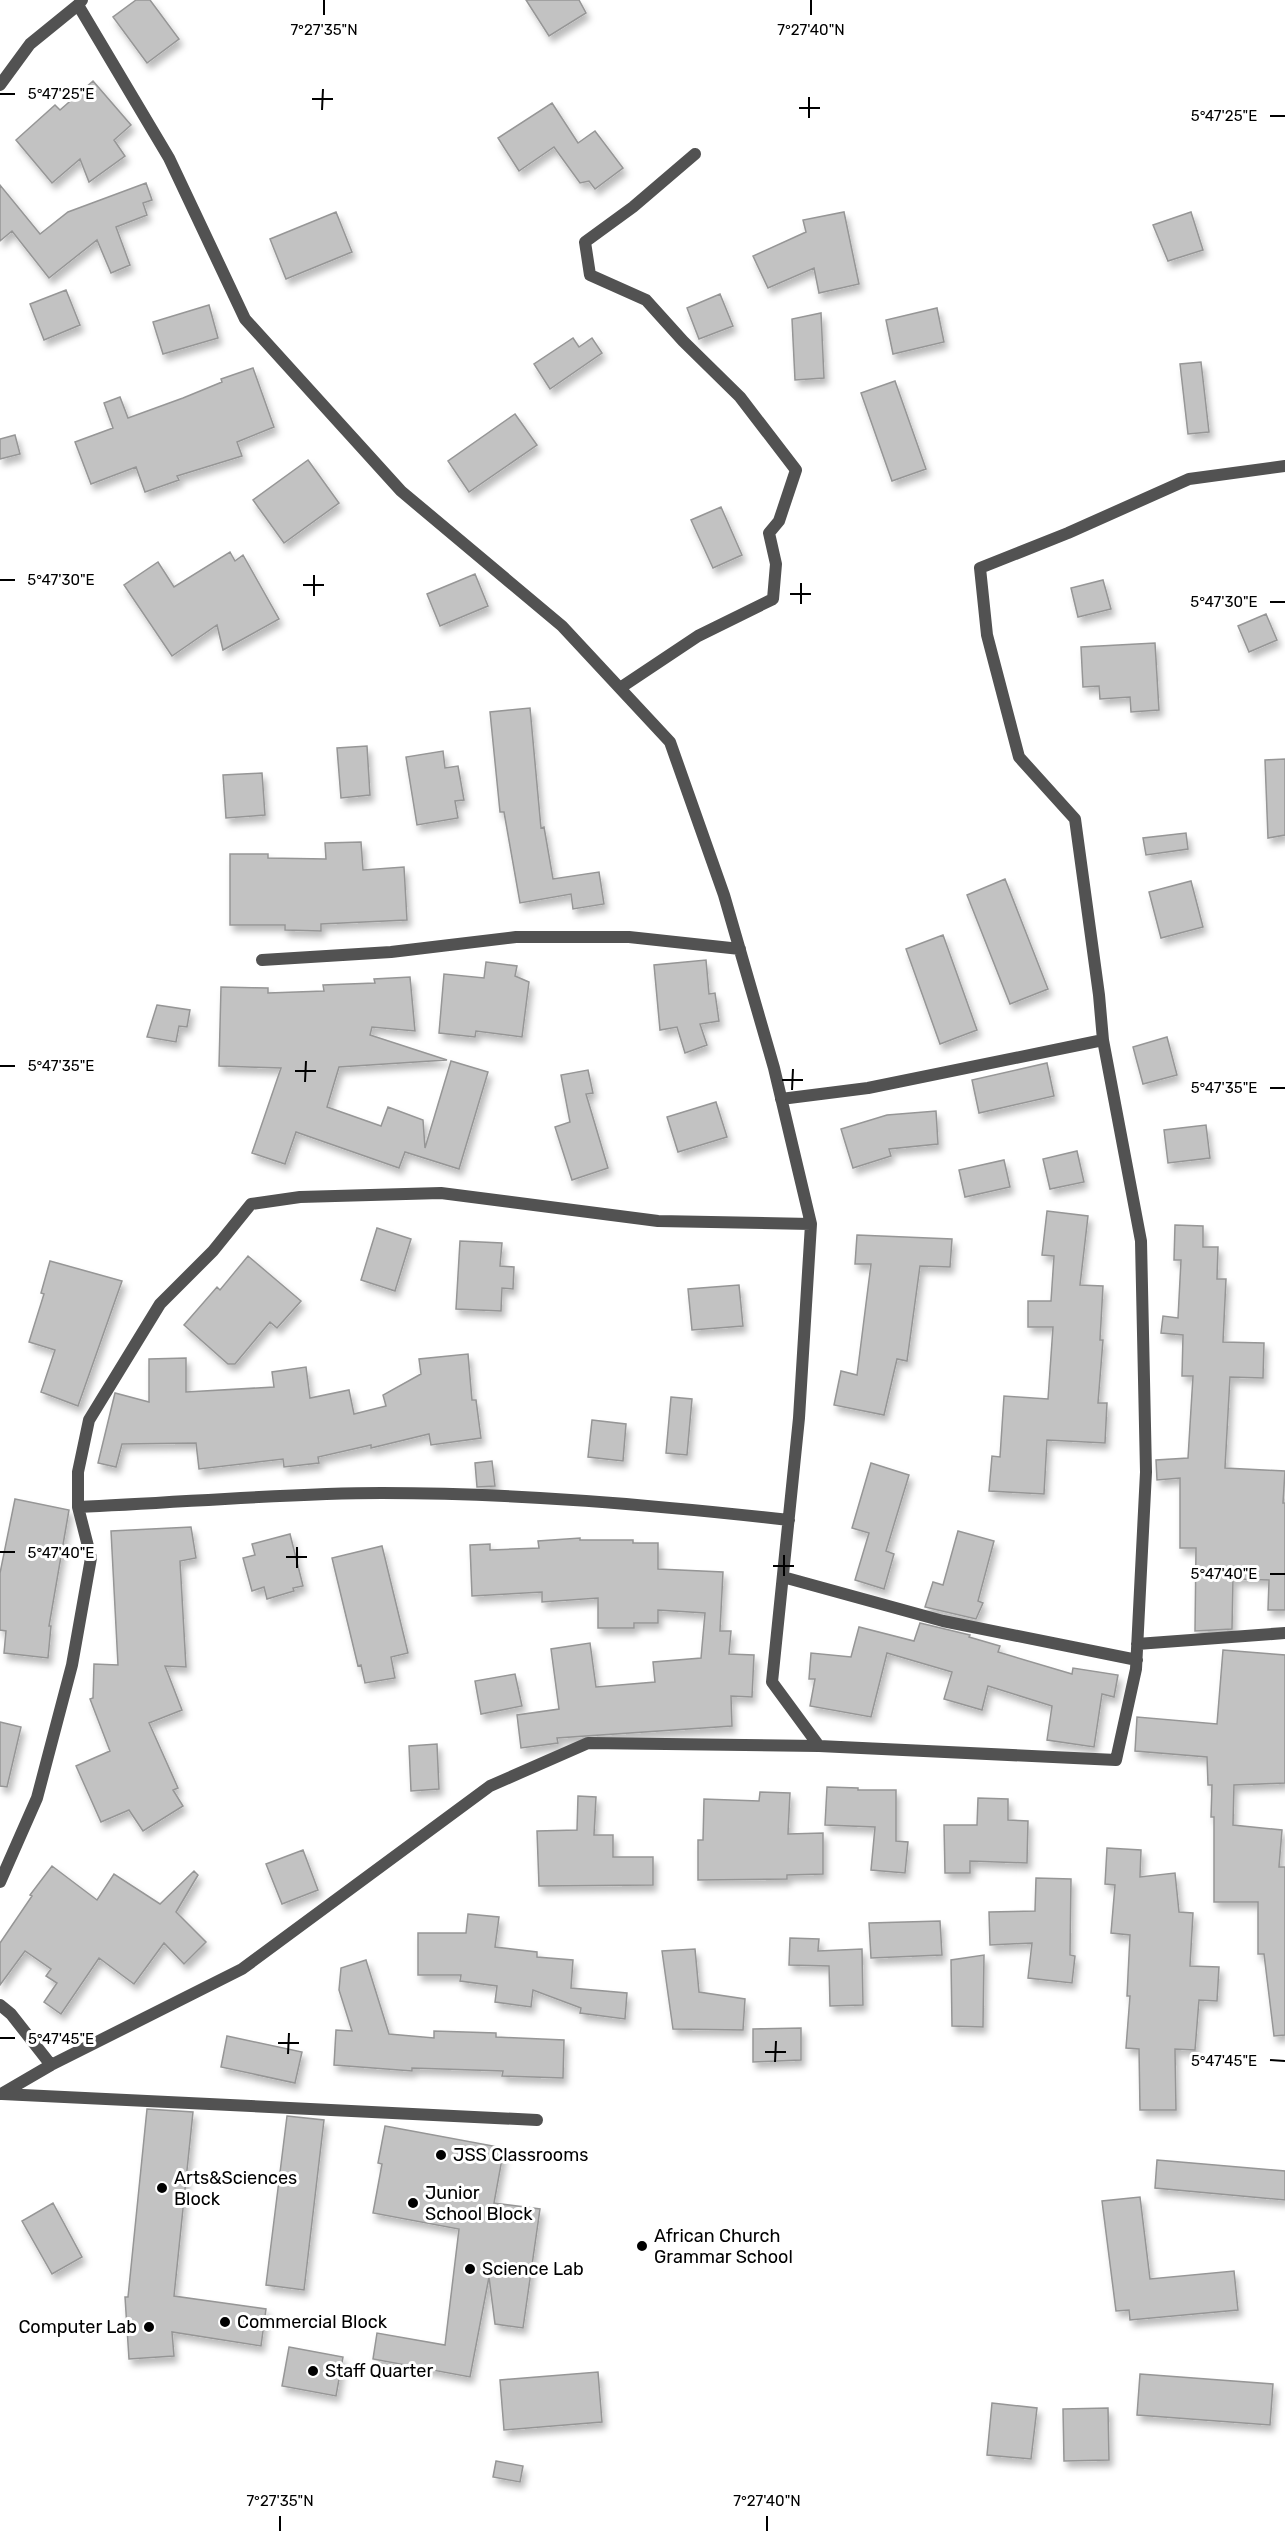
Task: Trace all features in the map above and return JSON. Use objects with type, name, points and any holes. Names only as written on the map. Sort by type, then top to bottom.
[{"type":"street","points":[[0,85],[30,44],[80,2],[170,158],[245,319],[401,490],[562,626],[670,742],[724,895],[740,949],[782,1099],[811,1224],[799,1418],[772,1682],[819,1746]]},
{"type":"street","points":[[620,688],[698,636],[773,599],[776,564],[769,533],[779,521],[796,470],[740,398],[646,300],[590,275],[585,242],[633,207],[695,154]]},
{"type":"street","points":[[1,2094],[51,2065],[242,1969],[490,1786],[588,1743],[819,1746],[1116,1760],[1137,1660],[1146,1472],[1141,1241],[1103,1040],[1075,819],[1018,757],[987,634],[980,568],[1068,533],[1189,479],[1285,466]]},
{"type":"street","points":[[262,960],[391,952],[516,937],[629,937],[740,949]]},
{"type":"street","points":[[782,1099],[868,1088],[1103,1040]]},
{"type":"street","points":[[0,1882],[37,1798],[72,1665],[91,1558],[78,1507],[78,1472],[88,1420],[160,1304],[213,1251],[251,1204],[300,1197],[441,1193],[658,1221],[811,1224]]},
{"type":"street","points":[[78,1507],[380,1493],[474,1495],[661,1506],[789,1520]]},
{"type":"street","points":[[783,1577],[943,1621],[1137,1660]]},
{"type":"street","points":[[1137,1644],[1285,1633]]},
{"type":"street","points":[[0,2005],[11,2014],[51,2065]]},
{"type":"street","points":[[1,2094],[537,2120]]},
{"type":"building","points":[[136,0],[150,0],[179,39],[147,63],[113,17]]},
{"type":"building","points":[[526,0],[579,0],[586,13],[549,36]]},
{"type":"building","points":[[93,81],[131,125],[114,140],[125,156],[89,182],[80,159],[52,183],[16,140],[55,105],[60,110]]},
{"type":"building","points":[[552,103],[578,143],[595,131],[623,168],[595,189],[589,181],[580,183],[554,147],[519,171],[498,138]]},
{"type":"building","points":[[146,183],[152,200],[143,203],[147,215],[116,227],[130,265],[111,273],[97,240],[49,278],[12,231],[0,241],[0,185],[40,234],[68,212]]},
{"type":"building","points":[[336,212],[352,252],[286,279],[270,239]]},
{"type":"building","points":[[844,212],[859,284],[819,293],[814,268],[768,288],[753,256],[806,232],[803,220]]},
{"type":"building","points":[[1191,212],[1203,250],[1168,261],[1153,225]]},
{"type":"building","points":[[66,290],[80,325],[44,340],[30,304]]},
{"type":"building","points":[[720,294],[733,326],[699,339],[687,308]]},
{"type":"building","points":[[209,305],[218,338],[163,354],[153,322]]},
{"type":"building","points":[[937,308],[944,342],[893,354],[886,320]]},
{"type":"building","points":[[821,313],[824,378],[795,380],[792,319]]},
{"type":"building","points":[[573,338],[579,347],[592,338],[602,353],[550,389],[534,364]]},
{"type":"building","points":[[1201,362],[1209,432],[1188,434],[1180,364]]},
{"type":"building","points":[[253,368],[274,427],[237,442],[242,456],[177,476],[179,480],[145,492],[136,467],[91,484],[75,442],[113,428],[104,403],[120,397],[128,418],[183,398],[222,382],[221,379]]},
{"type":"building","points":[[895,381],[926,469],[892,481],[861,393]]},
{"type":"building","points":[[515,414],[537,445],[469,492],[448,461]]},
{"type":"building","points":[[15,435],[20,454],[0,459],[0,439]]},
{"type":"building","points":[[308,460],[339,503],[284,543],[253,500]]},
{"type":"building","points":[[721,507],[742,555],[713,568],[691,520]]},
{"type":"building","points":[[230,552],[235,561],[243,555],[279,619],[223,650],[217,625],[172,656],[124,585],[158,562],[174,587]]},
{"type":"building","points":[[475,574],[488,606],[440,626],[427,594]]},
{"type":"building","points":[[1103,580],[1111,609],[1078,617],[1071,588]]},
{"type":"building","points":[[1266,614],[1277,640],[1249,652],[1238,626]]},
{"type":"building","points":[[1155,643],[1159,710],[1131,712],[1130,697],[1100,699],[1099,686],[1083,687],[1081,647]]},
{"type":"building","points":[[530,708],[541,828],[544,827],[553,879],[599,872],[604,904],[573,909],[571,894],[520,903],[504,812],[500,812],[490,712]]},
{"type":"building","points":[[367,746],[370,795],[341,798],[337,748]]},
{"type":"building","points":[[443,751],[445,768],[458,766],[464,800],[455,801],[458,818],[417,825],[406,757]]},
{"type":"building","points":[[1285,759],[1285,835],[1268,838],[1265,760]]},
{"type":"building","points":[[262,773],[265,815],[226,818],[223,775]]},
{"type":"building","points":[[1186,833],[1188,849],[1146,855],[1143,838]]},
{"type":"building","points":[[361,842],[363,870],[404,867],[407,920],[321,924],[321,931],[285,930],[285,925],[230,925],[230,854],[268,854],[268,858],[326,859],[325,843]]},
{"type":"building","points":[[1005,879],[1048,989],[1010,1004],[967,895]]},
{"type":"building","points":[[1191,881],[1203,927],[1161,938],[1149,892]]},
{"type":"building","points":[[943,935],[977,1030],[940,1044],[906,949]]},
{"type":"building","points":[[706,960],[709,994],[715,993],[719,1021],[700,1024],[707,1045],[685,1053],[677,1027],[660,1030],[654,965]]},
{"type":"building","points":[[486,962],[517,966],[515,976],[529,982],[522,1037],[476,1031],[475,1037],[439,1033],[444,974],[484,978]]},
{"type":"building","points":[[410,977],[415,1031],[372,1027],[370,1035],[447,1060],[339,1067],[327,1107],[381,1126],[388,1107],[423,1120],[425,1148],[451,1061],[488,1072],[459,1169],[405,1152],[399,1168],[296,1132],[285,1164],[252,1153],[281,1068],[219,1066],[221,987],[268,988],[268,993],[324,991],[323,985],[375,983],[374,979]]},
{"type":"building","points":[[157,1005],[190,1010],[187,1027],[179,1026],[176,1042],[147,1037]]},
{"type":"building","points":[[1167,1037],[1177,1075],[1143,1084],[1133,1047]]},
{"type":"building","points":[[1047,1063],[1054,1096],[979,1113],[972,1080]]},
{"type":"building","points":[[588,1070],[593,1093],[586,1094],[608,1168],[572,1180],[555,1127],[570,1122],[561,1075]]},
{"type":"building","points":[[716,1102],[727,1137],[678,1152],[667,1117]]},
{"type":"building","points":[[936,1111],[938,1144],[889,1149],[891,1156],[853,1168],[841,1129],[887,1115]]},
{"type":"building","points":[[1206,1125],[1210,1158],[1168,1163],[1164,1130]]},
{"type":"building","points":[[1077,1151],[1084,1182],[1050,1189],[1043,1159]]},
{"type":"building","points":[[1004,1160],[1010,1187],[965,1197],[959,1170]]},
{"type":"building","points":[[1047,1211],[1088,1216],[1080,1285],[1103,1286],[1100,1340],[1103,1340],[1098,1403],[1107,1403],[1105,1443],[1047,1440],[1044,1494],[989,1491],[992,1456],[1000,1457],[1004,1396],[1048,1399],[1053,1327],[1028,1327],[1028,1301],[1051,1301],[1054,1256],[1042,1255]]},
{"type":"building","points":[[1175,1225],[1203,1226],[1203,1247],[1218,1247],[1217,1279],[1226,1279],[1223,1342],[1264,1343],[1263,1378],[1230,1377],[1225,1468],[1285,1471],[1283,1503],[1285,1503],[1285,1610],[1268,1610],[1269,1580],[1233,1579],[1232,1629],[1195,1631],[1196,1548],[1180,1548],[1180,1478],[1157,1480],[1156,1460],[1188,1458],[1193,1376],[1182,1376],[1183,1335],[1161,1333],[1163,1316],[1178,1318],[1181,1260],[1174,1260]]},
{"type":"building","points":[[377,1228],[411,1239],[395,1291],[361,1280]]},
{"type":"building","points":[[857,1235],[952,1239],[950,1267],[920,1266],[907,1361],[897,1359],[884,1415],[834,1405],[841,1371],[857,1375],[871,1264],[855,1264]]},
{"type":"building","points":[[460,1241],[502,1243],[500,1266],[514,1267],[513,1289],[502,1288],[501,1311],[456,1309]]},
{"type":"building","points":[[248,1256],[301,1301],[277,1328],[270,1322],[235,1364],[228,1364],[184,1325],[217,1287],[220,1290]]},
{"type":"building","points":[[50,1261],[122,1281],[78,1406],[41,1392],[55,1350],[29,1342],[44,1294],[41,1293]]},
{"type":"building","points":[[739,1285],[743,1326],[692,1330],[688,1289]]},
{"type":"building","points":[[468,1354],[472,1400],[476,1400],[481,1438],[431,1445],[429,1434],[371,1448],[371,1445],[318,1457],[319,1463],[284,1467],[283,1459],[199,1469],[196,1443],[122,1444],[116,1467],[98,1463],[115,1393],[149,1402],[149,1359],[186,1358],[186,1392],[274,1387],[272,1372],[306,1367],[310,1398],[349,1390],[354,1414],[386,1406],[383,1395],[421,1374],[419,1359]]},
{"type":"building","points":[[671,1397],[692,1399],[687,1455],[666,1453]]},
{"type":"building","points":[[592,1420],[626,1424],[623,1461],[588,1457]]},
{"type":"building","points":[[492,1461],[495,1486],[477,1487],[475,1463]]},
{"type":"building","points":[[871,1463],[909,1475],[886,1551],[894,1554],[884,1589],[855,1580],[869,1533],[852,1528]]},
{"type":"building","points":[[15,1499],[69,1510],[49,1626],[51,1626],[48,1658],[4,1653],[6,1631],[0,1630],[0,1573]]},
{"type":"building","points":[[191,1527],[196,1558],[180,1561],[186,1667],[165,1666],[182,1710],[149,1723],[178,1788],[173,1790],[183,1806],[143,1831],[129,1810],[101,1822],[76,1766],[110,1751],[90,1699],[93,1698],[94,1664],[118,1665],[111,1531]]},
{"type":"building","points":[[958,1531],[994,1541],[978,1601],[983,1603],[976,1619],[925,1607],[933,1582],[943,1585]]},
{"type":"building","points":[[290,1534],[303,1586],[267,1599],[264,1587],[252,1591],[243,1558],[255,1555],[252,1544]]},
{"type":"building","points":[[580,1538],[580,1540],[633,1540],[633,1543],[658,1543],[658,1569],[723,1572],[720,1631],[731,1631],[729,1654],[754,1655],[752,1697],[731,1696],[732,1726],[557,1738],[558,1743],[521,1748],[517,1715],[559,1709],[551,1649],[590,1643],[596,1687],[655,1682],[653,1662],[701,1658],[705,1613],[658,1610],[658,1623],[634,1623],[634,1628],[598,1628],[598,1598],[542,1602],[542,1592],[472,1596],[470,1545],[490,1544],[490,1550],[539,1548],[538,1541]]},
{"type":"building","points":[[382,1546],[408,1653],[391,1657],[395,1678],[365,1683],[361,1665],[358,1666],[332,1558]]},
{"type":"building","points":[[920,1623],[970,1635],[969,1637],[1000,1646],[998,1652],[1072,1674],[1073,1668],[1118,1675],[1114,1697],[1102,1694],[1094,1747],[1047,1740],[1052,1706],[988,1686],[982,1710],[944,1699],[952,1672],[887,1653],[871,1717],[810,1706],[815,1679],[809,1679],[811,1653],[851,1657],[859,1627],[914,1641]]},
{"type":"building","points":[[1223,1650],[1285,1655],[1285,1783],[1234,1785],[1233,1825],[1282,1830],[1279,1867],[1285,1867],[1285,2035],[1274,2036],[1264,1954],[1258,1954],[1258,1902],[1214,1902],[1214,1817],[1211,1817],[1212,1785],[1208,1785],[1207,1757],[1135,1751],[1137,1717],[1217,1724]]},
{"type":"building","points":[[515,1674],[522,1706],[481,1714],[475,1681]]},
{"type":"building","points":[[0,1722],[21,1727],[7,1787],[0,1786]]},
{"type":"building","points":[[437,1744],[439,1789],[411,1791],[409,1746]]},
{"type":"building","points":[[827,1787],[896,1790],[896,1841],[908,1842],[905,1873],[871,1870],[875,1827],[825,1825]]},
{"type":"building","points":[[760,1792],[790,1793],[788,1834],[823,1833],[823,1874],[787,1875],[787,1879],[698,1880],[698,1840],[703,1840],[704,1799],[759,1801]]},
{"type":"building","points":[[578,1796],[596,1797],[594,1835],[613,1835],[613,1857],[653,1857],[653,1885],[539,1886],[537,1831],[577,1830]]},
{"type":"building","points":[[978,1798],[1008,1799],[1008,1820],[1028,1821],[1027,1863],[970,1861],[970,1873],[945,1873],[944,1825],[977,1825]]},
{"type":"building","points":[[1107,1848],[1141,1850],[1140,1877],[1175,1873],[1179,1912],[1193,1913],[1190,1966],[1219,1967],[1217,2001],[1199,2000],[1195,2050],[1175,2049],[1176,2110],[1140,2110],[1139,2049],[1126,2048],[1130,1996],[1127,1996],[1130,1935],[1111,1933],[1115,1885],[1105,1884]]},
{"type":"building","points":[[303,1850],[318,1890],[282,1904],[266,1864]]},
{"type":"building","points":[[52,1866],[97,1900],[114,1874],[160,1904],[194,1871],[198,1875],[176,1912],[206,1942],[184,1964],[164,1943],[134,1984],[99,1958],[61,2014],[44,2002],[57,1983],[46,1976],[51,1969],[25,1951],[0,1985],[0,1943],[32,1896],[30,1895]]},
{"type":"building","points":[[1036,1878],[1071,1879],[1070,1955],[1075,1956],[1072,1983],[1028,1978],[1032,1943],[990,1945],[989,1912],[1035,1911]]},
{"type":"building","points":[[468,1914],[499,1917],[495,1947],[537,1952],[537,1957],[573,1960],[571,1988],[627,1993],[625,2019],[580,2013],[581,2008],[533,1990],[531,2007],[495,2002],[497,1986],[460,1981],[461,1975],[418,1975],[418,1933],[466,1933]]},
{"type":"building","points":[[940,1921],[942,1955],[871,1958],[869,1923]]},
{"type":"building","points":[[790,1938],[819,1939],[818,1951],[862,1949],[863,2005],[830,2006],[829,1966],[789,1965]]},
{"type":"building","points":[[695,1949],[699,1992],[745,1999],[743,2030],[673,2029],[662,1951]]},
{"type":"building","points":[[984,1955],[983,2027],[952,2026],[951,1960]]},
{"type":"building","points":[[366,1960],[389,2034],[434,2038],[434,2031],[496,2033],[496,2037],[564,2040],[563,2078],[502,2076],[503,2071],[412,2068],[412,2071],[334,2065],[336,2030],[352,2031],[339,1990],[341,1968]]},
{"type":"building","points":[[801,2028],[801,2060],[753,2062],[753,2029]]},
{"type":"building","points":[[227,2036],[302,2052],[295,2083],[221,2067]]},
{"type":"building","points":[[147,2109],[193,2112],[174,2296],[266,2309],[261,2346],[172,2332],[174,2356],[129,2359],[125,2297],[128,2297]]},
{"type":"building","points":[[287,2116],[324,2120],[304,2290],[266,2285]]},
{"type":"building","points":[[385,2126],[504,2148],[494,2203],[540,2209],[523,2328],[495,2324],[489,2277],[470,2377],[373,2359],[377,2333],[445,2345],[459,2229],[373,2213],[382,2164],[378,2163]]},
{"type":"building","points":[[1157,2160],[1285,2171],[1285,2200],[1155,2188]]},
{"type":"building","points":[[1140,2197],[1150,2279],[1234,2271],[1238,2310],[1130,2320],[1129,2310],[1116,2311],[1102,2201]]},
{"type":"building","points":[[53,2203],[82,2257],[52,2274],[22,2221]]},
{"type":"building","name":"Staff Quarter","points":[[289,2347],[343,2357],[336,2396],[282,2386]]},
{"type":"building","points":[[598,2372],[602,2422],[504,2430],[500,2380]]},
{"type":"building","points":[[1140,2374],[1273,2384],[1270,2425],[1137,2415]]},
{"type":"building","points":[[992,2403],[1037,2408],[1031,2459],[987,2455]]},
{"type":"building","points":[[1108,2408],[1109,2460],[1064,2461],[1063,2409]]},
{"type":"building","points":[[496,2461],[523,2466],[520,2482],[493,2477]]},
{"type":"place","name":"JSS Classrooms","points":[[441,2155]]},
{"type":"place","name":"Arts&Sciences Block","points":[[162,2188]]},
{"type":"place","name":"Junior School Block","points":[[413,2203]]},
{"type":"place","name":"African Church Grammar School","points":[[642,2246]]},
{"type":"place","name":"Science Lab","points":[[470,2269]]},
{"type":"place","name":"Commercial Block","points":[[225,2322]]},
{"type":"place","name":"Computer Lab","points":[[149,2327]]},
{"type":"place","name":"Staff Quarter","points":[[313,2371]]}]
